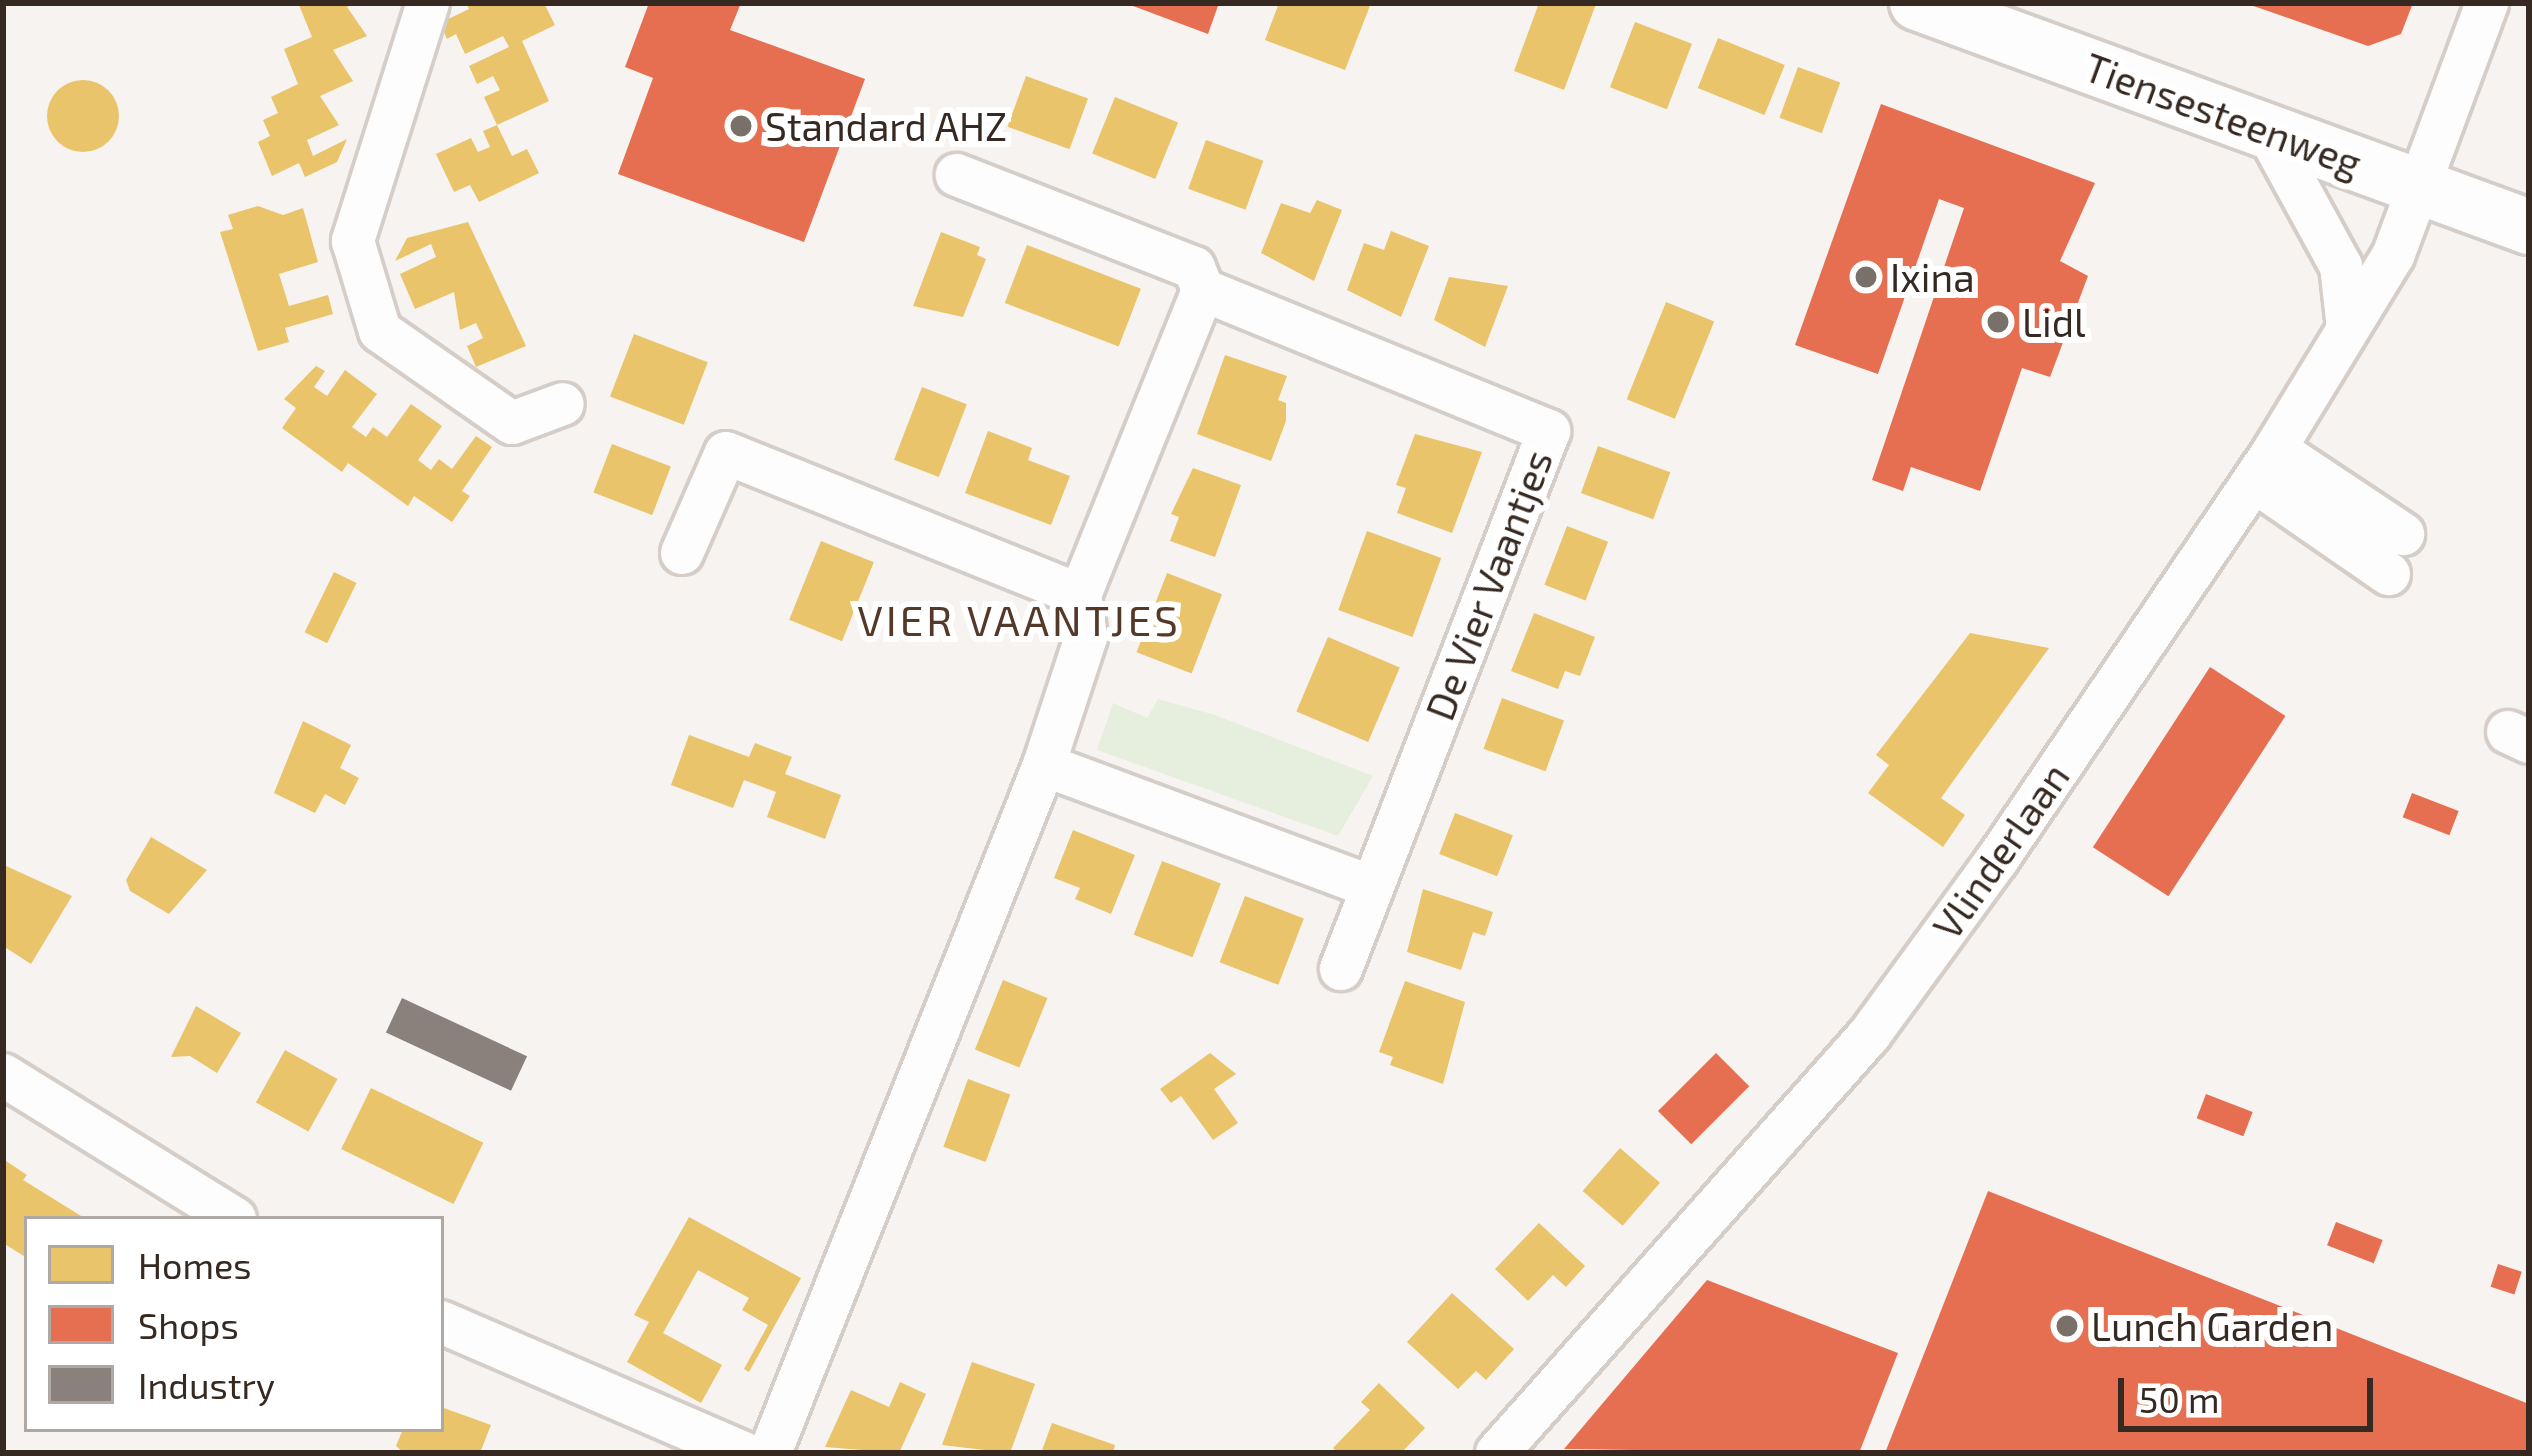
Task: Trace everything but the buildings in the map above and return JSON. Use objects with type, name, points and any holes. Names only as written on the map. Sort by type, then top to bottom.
[{"type":"main road","name":"Tiensesteenweg","points":[[1917,3],[2529,226]]},
{"type":"street","points":[[428,3],[353,241],[380,331],[512,423],[563,404]]},
{"type":"street","name":"Vlinderlaan","points":[[1497,1453],[1870,1034],[2264,465],[2393,256],[2487,3]]},
{"type":"street","points":[[2267,131],[2341,266],[2348,328]]},
{"type":"street","name":"De Vier Vaantjes","points":[[957,175],[1194,268],[1203,290],[1550,431],[1340,969]]},
{"type":"street","points":[[770,1453],[1044,765],[1086,637],[1080,595],[1203,290]]},
{"type":"street","points":[[682,553],[726,454],[1080,595]]},
{"type":"street","points":[[2264,465],[2396,554]]},
{"type":"street","points":[[1044,765],[1372,887]]},
{"type":"street","points":[[3,1075],[230,1216]]},
{"type":"street","points":[[444,1323],[744,1453]]},
{"type":"green space","points":[[1158,699],[1215,715],[1373,776],[1338,836],[1097,750],[1113,703],[1147,718]]},
{"type":"place","name":"Standard AHZ","points":[[741,126]]},
{"type":"place","name":"Ixina","points":[[1866,277]]},
{"type":"place","name":"Lidl","points":[[1998,322]]},
{"type":"place","name":"Lunch Garden","points":[[2067,1326]]},
{"type":"district","name":"VIER VAANTJES","points":[[1019,619]]}]
